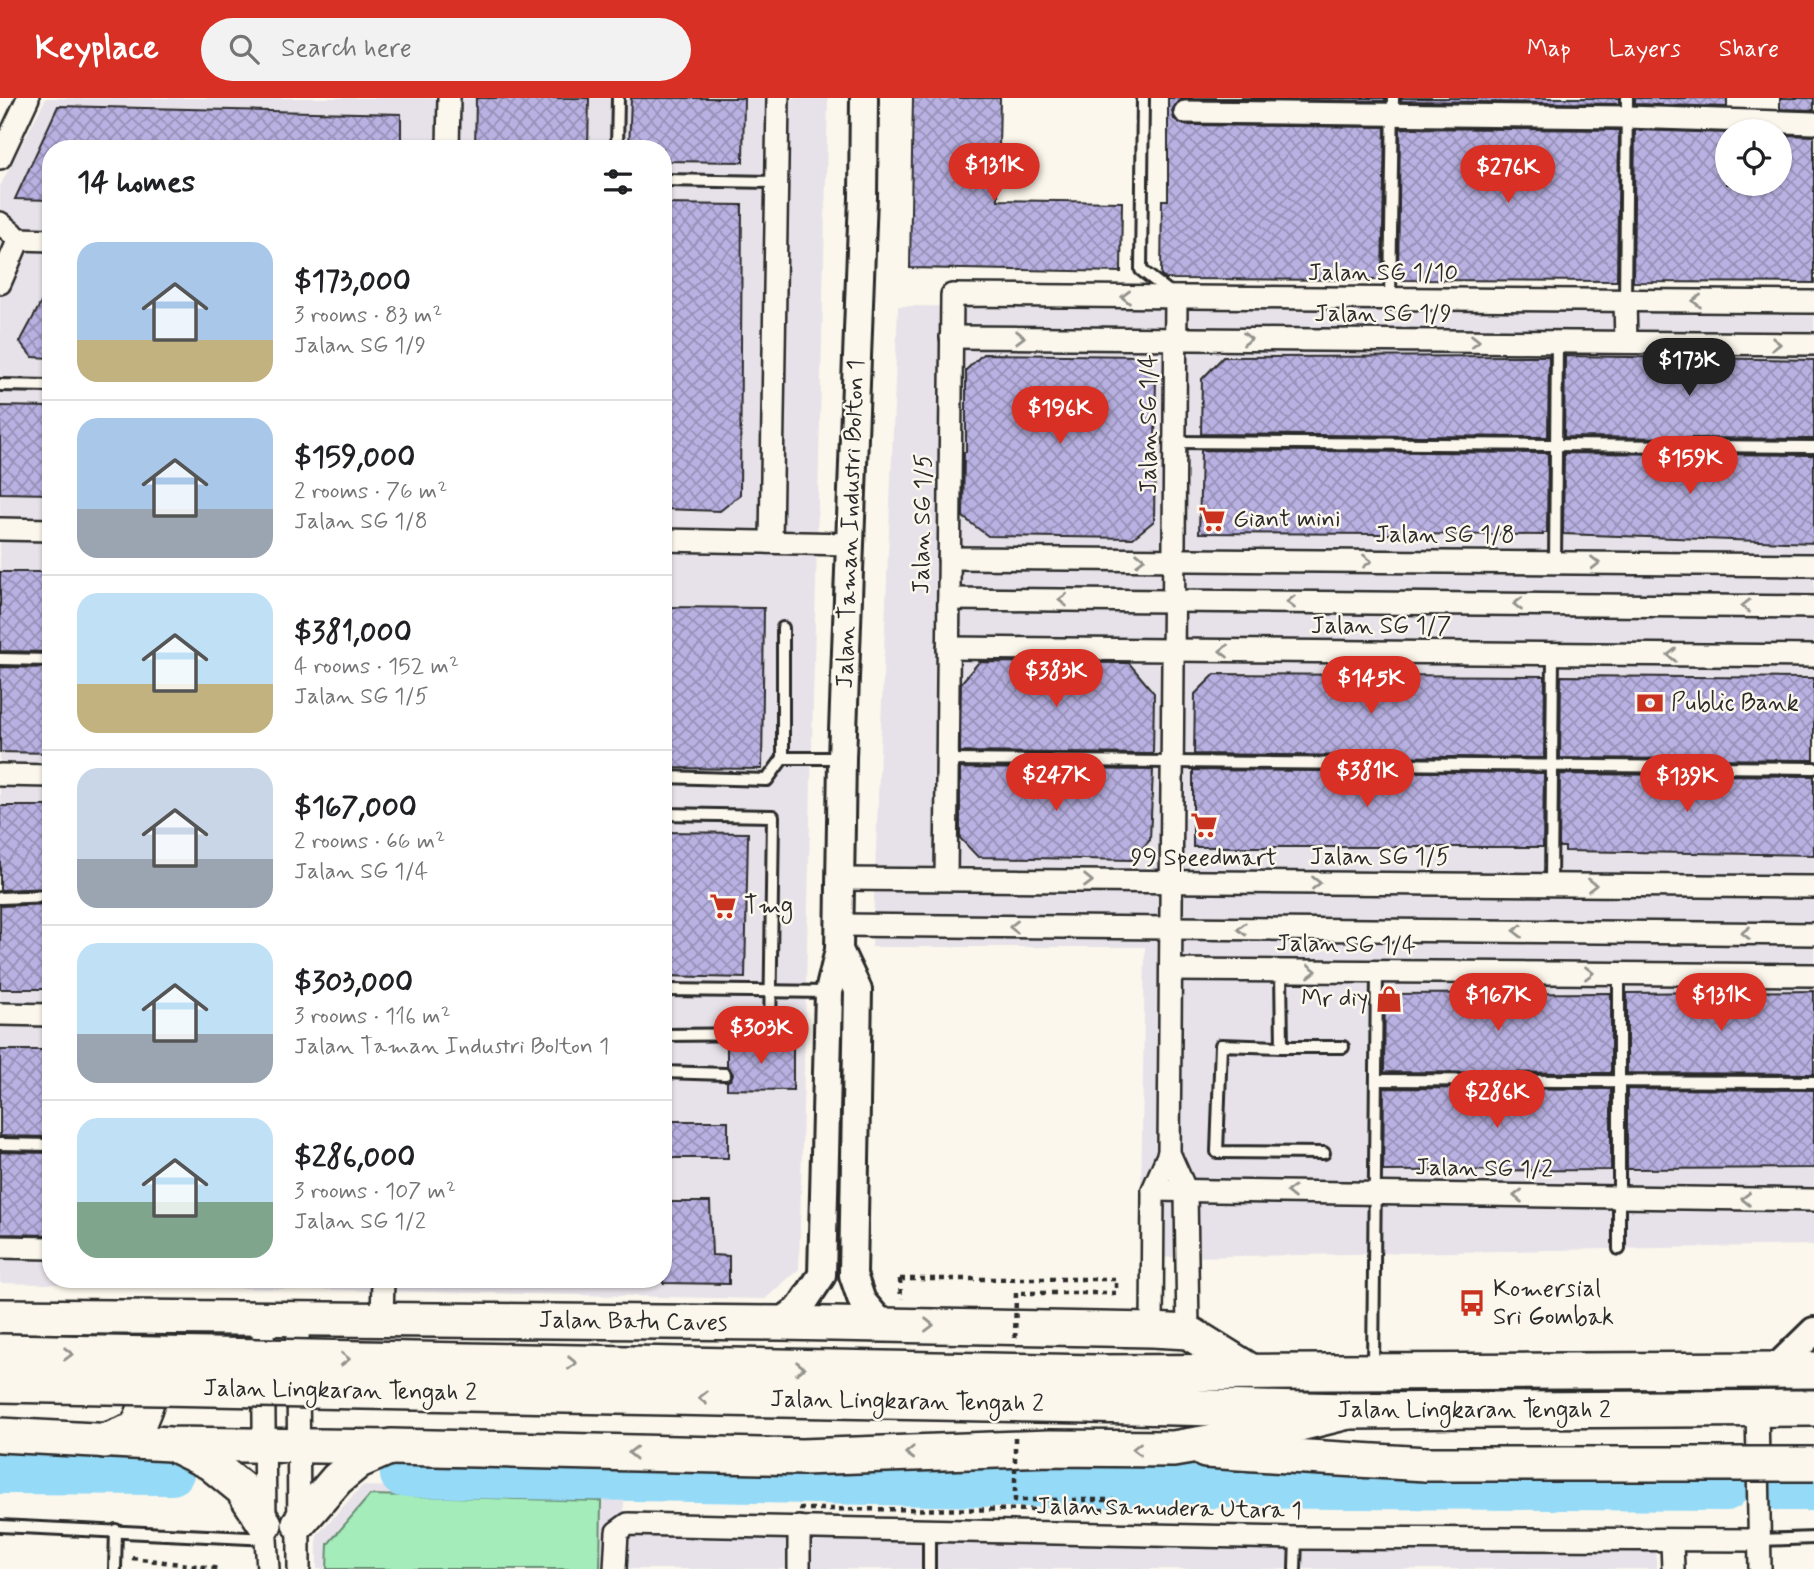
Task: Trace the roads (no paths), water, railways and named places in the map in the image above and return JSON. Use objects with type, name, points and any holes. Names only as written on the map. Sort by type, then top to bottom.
[{"type":"highway","name":"Jalan Lingkaran Tengah 2","points":[[0,1352],[1093,1389],[1348,1411],[1814,1408]]},
{"type":"highway","name":"Jalan Lingkaran Tengah 2","points":[[0,1384],[1093,1389],[1254,1373],[1814,1370]]},
{"type":"highway","points":[[391,1447],[802,1457],[1050,1448],[1173,1449],[1239,1438],[1348,1411]]},
{"type":"main road","name":"Jalan Batu Caves","points":[[0,1316],[882,1324],[1152,1330],[1188,1332],[1254,1373]]},
{"type":"main road","points":[[97,1317],[119,1325],[132,1337],[146,1357],[151,1381],[148,1404],[136,1429],[104,1441]]},
{"type":"main road","points":[[0,1435],[170,1444],[391,1447]]},
{"type":"main road","points":[[170,1444],[210,1463],[242,1489],[266,1531]]},
{"type":"main road","points":[[299,1523],[337,1479],[359,1461],[391,1447]]},
{"type":"main road","points":[[1173,1449],[1426,1464],[1814,1464]]},
{"type":"street","points":[[0,158],[28,98]]},
{"type":"street","points":[[448,140],[449,98]]},
{"type":"street","points":[[771,542],[778,98]]},
{"type":"street","name":"Jalan Taman Industri Bolton 1","points":[[780,1323],[800,1308],[822,1275],[829,992],[839,938],[842,758],[863,197],[864,98]]},
{"type":"street","points":[[1185,112],[1393,106],[1627,107],[1814,123]]},
{"type":"street","points":[[0,223],[19,239],[42,240]]},
{"type":"street","points":[[0,283],[19,239]]},
{"type":"street","name":"Jalan SG 1/10","points":[[952,295],[1814,302]]},
{"type":"street","name":"Jalan SG 1/5","points":[[946,879],[952,295]]},
{"type":"street","name":"Jalan SG 1/4","points":[[1177,298],[1169,1153],[1186,1191],[1188,1332]]},
{"type":"street","points":[[1625,301],[1626,342]]},
{"type":"street","name":"Jalan SG 1/9","points":[[951,337],[1814,344]]},
{"type":"street","points":[[0,529],[42,530]]},
{"type":"street","points":[[672,540],[851,544]]},
{"type":"street","name":"Jalan SG 1/8","points":[[949,558],[1814,565]]},
{"type":"street","name":"Jalan SG 1/7","points":[[949,599],[1814,607]]},
{"type":"street","name":"Jalan SG 1/7","points":[[948,648],[1814,656]]},
{"type":"street","points":[[0,775],[42,776]]},
{"type":"street","name":"Jalan SG 1/5","points":[[839,879],[1814,887]]},
{"type":"street","name":"Jalan SG 1/4","points":[[839,938],[1171,928],[1814,934]]},
{"type":"street","name":"Jalan Taman Industri Bolton 1","points":[[839,938],[858,990],[853,1275],[862,1301],[882,1324]]},
{"type":"street","name":"Jalan SG 1/4","points":[[1171,970],[1814,975]]},
{"type":"street","points":[[0,1014],[42,1015]]},
{"type":"street","points":[[1152,1330],[1153,1190],[1169,1153]]},
{"type":"street","name":"Jalan SG 1/2","points":[[1153,1190],[1814,1200]]},
{"type":"street","points":[[0,1247],[42,1248]]},
{"type":"street","points":[[382,1319],[383,1288]]},
{"type":"street","points":[[263,1318],[268,1569]]},
{"type":"street","points":[[298,1318],[299,1569]]},
{"type":"street","points":[[1773,1371],[1814,1331]]},
{"type":"street","points":[[1757,1408],[1760,1569]]},
{"type":"street","name":"Jalan Samudera Utara 1","points":[[615,1569],[617,1532],[628,1524],[1296,1538],[1760,1540]]},
{"type":"street","points":[[799,1527],[799,1569]]},
{"type":"street","points":[[1672,1541],[1673,1569]]},
{"type":"lane","points":[[617,140],[618,98]]},
{"type":"lane","points":[[1143,98],[1142,270],[1177,298]]},
{"type":"lane","points":[[1390,299],[1393,106]]},
{"type":"lane","points":[[1625,301],[1627,107]]},
{"type":"lane","points":[[672,180],[777,182]]},
{"type":"lane","points":[[1555,562],[1557,342]]},
{"type":"lane","points":[[0,385],[42,386]]},
{"type":"lane","points":[[1175,442],[1814,447]]},
{"type":"lane","points":[[672,777],[767,780],[783,758],[783,628]]},
{"type":"lane","points":[[1551,885],[1553,654]]},
{"type":"lane","points":[[0,659],[42,660]]},
{"type":"lane","points":[[783,758],[842,758]]},
{"type":"lane","points":[[948,760],[1814,768]]},
{"type":"lane","points":[[672,814],[773,816],[770,1034],[672,1035]]},
{"type":"lane","points":[[0,898],[42,896]]},
{"type":"lane","points":[[1282,971],[1282,1047]]},
{"type":"lane","points":[[1373,1372],[1377,972]]},
{"type":"lane","points":[[1619,974],[1619,1249]]},
{"type":"lane","points":[[672,990],[829,992]]},
{"type":"lane","points":[[1324,1153],[1217,1152],[1221,1045],[1343,1047]]},
{"type":"lane","points":[[672,1072],[725,1074]]},
{"type":"lane","points":[[1376,1080],[1814,1082]]},
{"type":"lane","points":[[0,1144],[42,1145]]},
{"type":"lane","points":[[0,1526],[266,1531]]},
{"type":"lane","points":[[115,1569],[116,1530]]},
{"type":"lane","points":[[929,1531],[929,1569]]},
{"type":"lane","points":[[1296,1538],[1296,1569]]},
{"type":"lane","points":[[1760,1540],[1814,1538]]},
{"type":"waterway","points":[[0,1472],[172,1473]]},
{"type":"waterway","points":[[402,1475],[995,1485],[1726,1489]]},
{"type":"waterway","points":[[1781,1489],[1814,1489]]},
{"type":"place","name":"Giant mini","points":[[1212,519]]},
{"type":"place","name":"Public Bank","points":[[1650,703]]},
{"type":"place","name":"99 Speedmart","points":[[1204,825]]},
{"type":"place","name":"Tmg","points":[[723,906]]},
{"type":"place","name":"Mr diy","points":[[1389,999]]},
{"type":"place","name":"Komersial Sri Gombak","points":[[1472,1303]]}]
